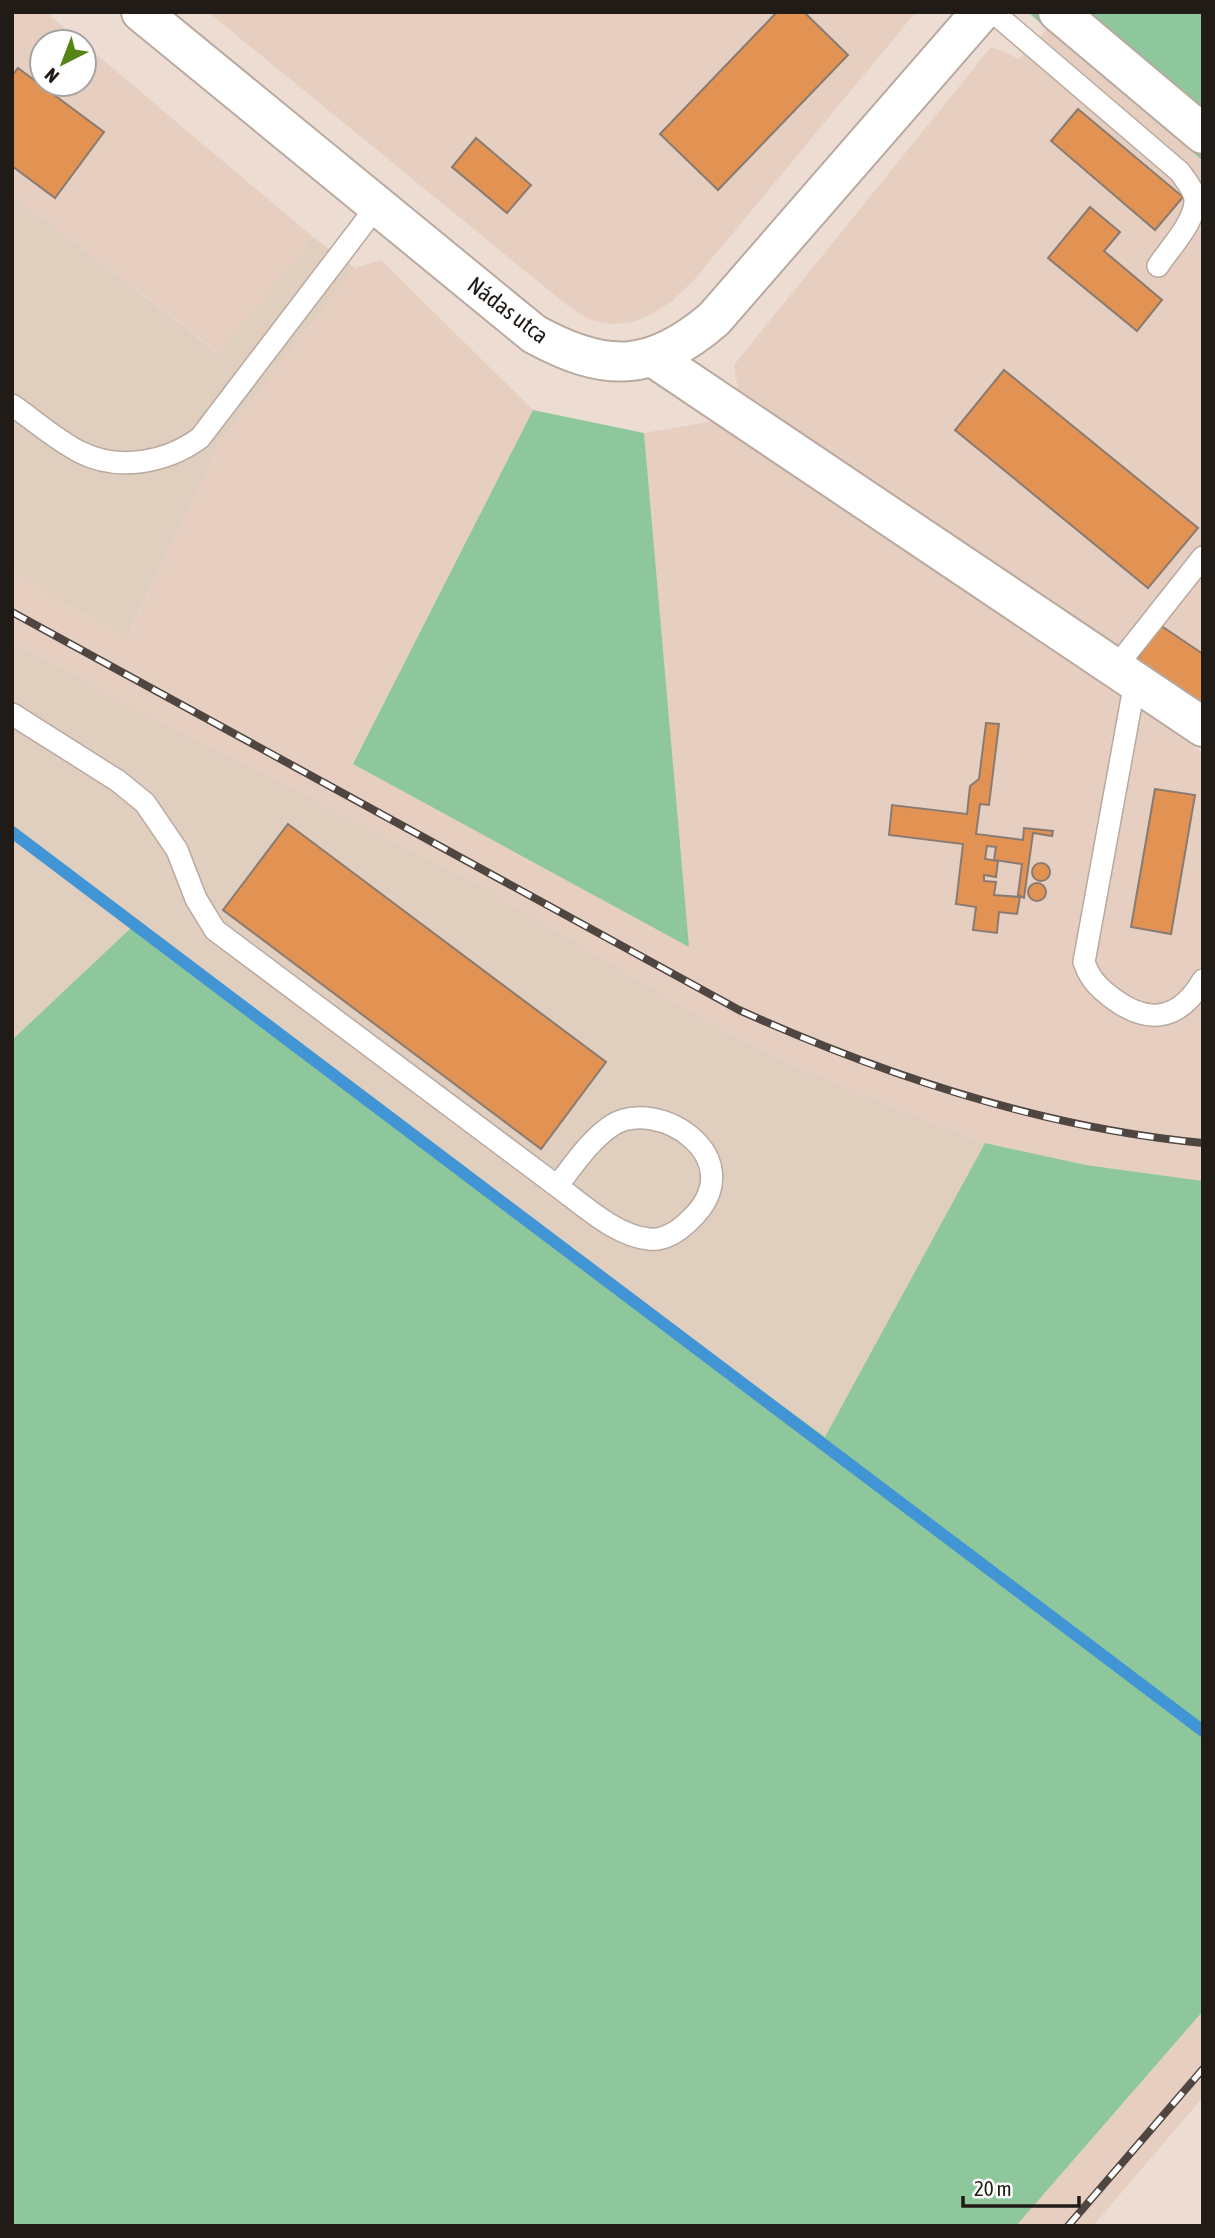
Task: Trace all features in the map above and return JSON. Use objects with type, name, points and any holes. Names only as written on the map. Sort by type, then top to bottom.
[{"type":"street","name":"Nádas utca","points":[[141,12],[534,334],[580,356],[605,363],[654,358],[674,349],[714,319],[981,12]]},
{"type":"street","points":[[1058,12],[1203,134]]},
{"type":"street","points":[[654,358],[1203,727]]},
{"type":"lane","points":[[993,12],[1180,172],[1191,188],[1195,202],[1191,216],[1158,266]]},
{"type":"lane","points":[[12,405],[81,453],[111,460],[138,462],[163,459],[185,449],[200,438],[377,206]]},
{"type":"lane","points":[[1203,557],[1125,675],[1084,962],[1089,977],[1104,992],[1130,1010],[1148,1015],[1162,1015],[1176,1010],[1203,980]]},
{"type":"lane","points":[[12,714],[118,780],[145,803],[177,850],[196,899],[215,930],[557,1186],[610,1224],[650,1240],[669,1236],[700,1211],[712,1193],[714,1174],[697,1142],[681,1130],[657,1121],[634,1119],[613,1124],[599,1136],[557,1186]]},
{"type":"shaded area","points":[[12,12],[46,12],[65,28],[28,28],[28,98],[98,98],[98,56],[313,237],[219,353],[12,194]]},
{"type":"shaded area","points":[[208,12],[916,12],[694,280],[672,301],[650,315],[633,322],[613,324],[590,320],[568,306]]},
{"type":"shaded area","points":[[1047,29],[1203,161],[1203,706],[738,391],[734,365],[991,47],[1019,59]]},
{"type":"shaded area","points":[[12,194],[218,353],[313,237],[355,268],[220,442],[127,638],[12,573]]},
{"type":"shaded area","points":[[381,260],[533,410],[353,764],[688,946],[644,433],[714,421],[1203,753],[1203,1181],[1086,1165],[985,1143],[804,1070],[720,1028],[485,888],[12,643],[12,573],[128,637],[220,442],[355,268]]},
{"type":"shaded area","points":[[12,643],[485,888],[720,1028],[804,1070],[985,1143],[825,1438],[131,929],[12,1040]]},
{"type":"shaded area","points":[[1203,2011],[1203,2097],[1093,2226],[1016,2226]]},
{"type":"green space","points":[[1028,12],[1203,12],[1203,161],[1047,29]]},
{"type":"green space","points":[[533,410],[644,433],[689,947],[353,764]]},
{"type":"green space","points":[[131,928],[825,1437],[985,1143],[1086,1165],[1203,1181],[1203,2011],[1016,2226],[12,2226],[12,1040]]},
{"type":"building","points":[[777,12],[804,12],[848,55],[718,190],[660,134]]},
{"type":"building","points":[[18,68],[28,75],[28,98],[58,98],[104,132],[55,198],[12,166],[12,76]]},
{"type":"building","points":[[1078,109],[1183,197],[1155,230],[1051,141]]},
{"type":"building","points":[[476,138],[531,185],[507,213],[452,167]]},
{"type":"building","points":[[1090,207],[1120,232],[1104,251],[1162,300],[1137,331],[1048,258]]},
{"type":"building","points":[[1004,370],[1198,528],[1148,588],[955,430]]},
{"type":"building","points":[[1160,625],[1203,654],[1203,704],[1137,659]]},
{"type":"building","points":[[986,723],[999,724],[989,805],[980,804],[976,834],[1023,840],[1024,828],[1053,831],[1052,836],[1033,833],[1024,898],[1018,895],[1022,864],[994,860],[996,847],[987,846],[985,859],[998,861],[996,877],[984,875],[984,881],[996,882],[994,895],[1020,897],[1017,914],[999,912],[997,933],[973,930],[976,907],[956,904],[963,844],[889,835],[892,805],[967,814],[970,786],[979,779]]},
{"type":"building","points":[[1155,789],[1195,795],[1171,934],[1131,927]]},
{"type":"building","points":[[288,824],[606,1062],[541,1149],[223,910]]},
{"type":"building","points":[[1041,863],[1047,866],[1050,872],[1047,878],[1041,881],[1035,878],[1032,872],[1035,866]]},
{"type":"building","points":[[1037,883],[1043,886],[1046,892],[1043,898],[1037,901],[1031,898],[1028,892],[1031,886]]},
{"type":"waterway","points":[[12,832],[1203,1731]]},
{"type":"railway","points":[[12,612],[739,1010],[851,1057],[966,1096],[1083,1125],[1203,1143]]},
{"type":"railway","points":[[1068,2226],[1203,2069]]}]
